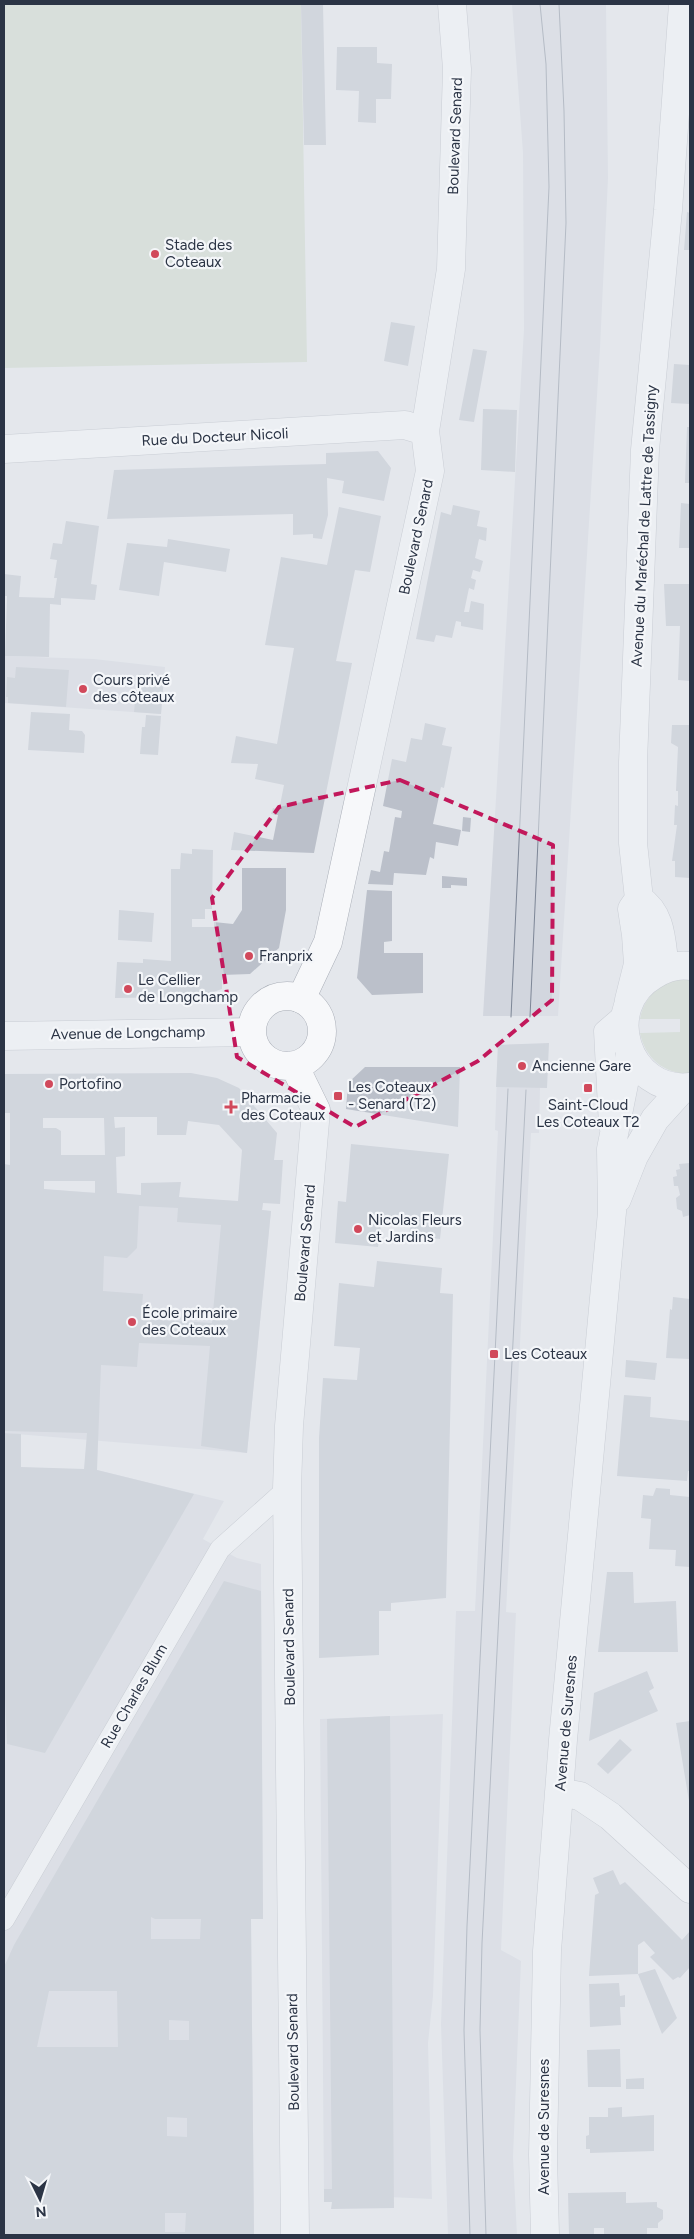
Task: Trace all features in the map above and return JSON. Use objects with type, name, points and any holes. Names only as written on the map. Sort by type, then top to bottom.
[{"type":"street","name":"Boulevard Senard","points":[[301,999],[328,942],[430,471],[425,431],[451,269],[457,69],[452,4]]},
{"type":"street","name":"Avenue du Maréchal de Lattre de Tassigny","points":[[630,1054],[624,1033],[627,1006],[638,964],[632,909],[639,899],[633,844],[634,762],[645,450],[668,210],[683,4]]},
{"type":"street","name":"Rue du Docteur Nicoli","points":[[4,449],[405,425],[425,431]]},
{"type":"street","points":[[627,1006],[644,980],[678,967],[651,907],[639,899]]},
{"type":"street","points":[[290,996],[301,999],[318,1014],[322,1026],[320,1042],[305,1061],[294,1065],[282,1066],[271,1062],[262,1055],[254,1044],[252,1032],[255,1016],[262,1006],[272,999],[290,996]]},
{"type":"street","name":"Avenue de Longchamp","points":[[4,1036],[252,1032]]},
{"type":"street","points":[[630,1054],[643,1071],[661,1083],[687,1087]]},
{"type":"street","name":"Avenue de Suresnes","points":[[544,2235],[543,2155],[547,1951],[559,1792],[612,1212],[611,1149],[630,1054]]},
{"type":"street","name":"Boulevard Senard","points":[[294,1065],[316,1110],[289,1426],[287,1489],[294,2235]]},
{"type":"street","name":"Avenue de Suresnes","points":[[612,1212],[634,1156],[655,1119],[687,1087]]},
{"type":"street","points":[[559,1792],[580,1796],[610,1816],[690,1889]]},
{"type":"lane","name":"Avenue de Suresnes","points":[[611,1149],[604,1031],[627,1006]]},
{"type":"lane","name":"Rue Charles Blum","points":[[4,1920],[220,1549],[287,1489]]},
{"type":"highlighted area","points":[[400,780],[553,845],[552,1000],[478,1061],[355,1127],[237,1057],[212,898],[279,807]]},
{"type":"shaded area","points":[[512,4],[606,4],[608,178],[600,348],[558,1016],[483,1016],[524,329],[523,153]]},
{"type":"shaded area","name":"Cours privé des côteaux","points":[[4,656],[94,659],[165,667],[161,714],[4,703]]},
{"type":"shaded area","points":[[541,1044],[539,1133],[531,1133],[506,1612],[516,1613],[501,1950],[521,1961],[513,2157],[517,2235],[448,2235],[441,2024],[456,1611],[475,1611],[498,1131],[495,1130],[498,1045]]},
{"type":"shaded area","name":"École primaire des Coteaux","points":[[4,1187],[263,1203],[262,1210],[271,1211],[247,1453],[4,1433]]},
{"type":"shaded area","points":[[4,1467],[97,1470],[224,1501],[203,1539],[237,1558],[261,1564],[263,1919],[251,1919],[254,2235],[4,2235]]},
{"type":"shaded area","points":[[443,1714],[433,1996],[428,2043],[432,2199],[324,2194],[320,1719]]},
{"type":"green space","name":"Stade des Coteaux","points":[[4,4],[301,4],[307,362],[4,368]]},
{"type":"green space","points":[[690,978],[690,1074],[672,1071],[657,1063],[646,1050],[640,1033],[680,1032],[680,1019],[640,1019],[646,1002],[657,989],[681,979]]},
{"type":"building","points":[[301,4],[323,4],[326,145],[304,145]]},
{"type":"building","points":[[337,47],[377,47],[377,63],[392,64],[391,99],[376,99],[376,123],[358,122],[359,91],[336,90]]},
{"type":"building","points":[[687,212],[690,213],[690,250],[684,250]]},
{"type":"building","points":[[391,322],[415,326],[408,366],[384,361]]},
{"type":"building","points":[[473,349],[487,351],[474,422],[459,420]]},
{"type":"building","points":[[674,364],[690,365],[690,404],[671,403]]},
{"type":"building","points":[[483,409],[517,410],[515,472],[481,470]]},
{"type":"building","points":[[687,427],[690,427],[690,483],[685,483]]},
{"type":"building","points":[[378,451],[391,468],[384,501],[342,493],[344,481],[327,478],[328,515],[322,539],[313,538],[313,534],[293,535],[293,514],[107,519],[114,470],[326,464],[326,453]]},
{"type":"building","points":[[681,503],[690,504],[690,548],[679,548]]},
{"type":"building","points":[[453,505],[480,511],[477,526],[487,528],[486,541],[479,539],[475,558],[483,561],[480,572],[473,570],[471,578],[476,580],[474,590],[469,588],[464,612],[469,612],[471,601],[484,604],[483,630],[461,626],[461,622],[456,621],[452,638],[436,635],[434,642],[416,639],[441,512],[451,515]]},
{"type":"building","points":[[339,507],[381,516],[370,572],[355,570],[336,661],[352,663],[314,853],[231,850],[234,832],[273,840],[278,815],[271,814],[273,808],[279,810],[284,785],[255,779],[258,764],[231,763],[236,736],[277,744],[294,648],[265,645],[281,557],[327,565]]},
{"type":"building","points":[[66,521],[99,526],[91,584],[97,585],[95,600],[61,598],[61,605],[50,604],[49,657],[5,656],[7,596],[4,596],[4,574],[21,576],[19,597],[54,598],[57,578],[54,578],[57,560],[50,559],[53,543],[62,544]]},
{"type":"building","points":[[168,539],[230,549],[226,572],[164,562],[159,596],[119,590],[127,543],[167,547]]},
{"type":"building","points":[[664,584],[690,584],[690,681],[678,680],[680,626],[666,626]]},
{"type":"building","points":[[16,667],[69,670],[66,707],[8,703],[8,697],[6,697],[7,677],[15,678]]},
{"type":"building","points":[[138,674],[164,676],[161,714],[134,712]]},
{"type":"building","points":[[31,712],[70,714],[69,730],[82,731],[85,735],[84,753],[28,750]]},
{"type":"building","points":[[146,715],[161,716],[158,755],[140,754],[142,727],[145,727]]},
{"type":"building","points":[[425,723],[446,728],[442,745],[452,747],[444,788],[441,787],[433,824],[461,830],[458,846],[436,842],[434,859],[430,857],[426,875],[394,873],[393,885],[368,884],[371,870],[380,872],[384,851],[389,852],[395,817],[401,818],[402,811],[383,806],[392,759],[406,762],[411,738],[422,740]]},
{"type":"building","points":[[672,725],[690,725],[690,878],[675,877],[675,861],[672,861],[677,825],[674,825],[675,805],[678,806],[678,791],[676,791],[678,747],[671,743]]},
{"type":"building","points":[[463,817],[471,818],[470,832],[462,831]]},
{"type":"building","points":[[192,849],[213,850],[212,909],[205,909],[205,919],[192,919],[192,927],[214,927],[214,922],[233,924],[242,910],[242,868],[286,868],[286,910],[279,948],[250,974],[222,975],[222,989],[210,993],[184,997],[115,998],[117,962],[143,963],[143,959],[171,961],[171,869],[180,869],[181,853],[192,854]]},
{"type":"building","points":[[442,876],[467,878],[467,886],[451,885],[451,888],[442,888]]},
{"type":"building","points":[[367,890],[392,891],[392,941],[384,942],[384,953],[423,953],[423,993],[372,995],[357,978]]},
{"type":"building","points":[[119,910],[154,913],[152,942],[118,940]]},
{"type":"building","name":"Ancienne Gare","points":[[549,1043],[547,1088],[496,1087],[498,1045]]},
{"type":"building","points":[[365,1067],[460,1067],[458,1127],[346,1109],[348,1083]]},
{"type":"building","points":[[191,1073],[217,1078],[239,1088],[277,1133],[274,1160],[283,1160],[280,1204],[263,1203],[262,1210],[271,1211],[247,1453],[201,1446],[210,1346],[139,1343],[137,1367],[101,1365],[97,1470],[194,1494],[45,1753],[7,1744],[4,1675],[4,1433],[21,1434],[21,1467],[84,1469],[87,1433],[4,1431],[4,1164],[10,1165],[10,1113],[4,1113],[4,1074]],"holes":[[[114,1117],[157,1117],[157,1135],[186,1135],[188,1121],[219,1125],[242,1150],[238,1201],[179,1197],[181,1182],[141,1183],[141,1195],[117,1193],[116,1157],[125,1156],[125,1127],[115,1128]],[[43,1118],[104,1118],[105,1155],[61,1155],[61,1131],[56,1128],[43,1128]],[[44,1181],[95,1181],[95,1193],[44,1189]],[[139,1206],[178,1208],[177,1222],[221,1225],[212,1323],[141,1319],[143,1294],[103,1291],[104,1256],[127,1258],[137,1248]]]},
{"type":"building","points":[[351,1144],[449,1154],[440,1239],[409,1236],[411,1221],[382,1218],[378,1247],[335,1243],[338,1201],[346,1202]]},
{"type":"building","points":[[690,1163],[690,1215],[683,1217],[682,1211],[677,1209],[676,1198],[680,1195],[678,1186],[674,1186],[673,1177],[677,1176],[676,1170],[680,1169],[679,1164]]},
{"type":"building","points":[[377,1261],[442,1268],[440,1293],[453,1294],[446,1598],[391,1603],[391,1611],[379,1611],[379,1655],[319,1658],[319,1438],[323,1378],[357,1380],[360,1348],[334,1346],[339,1283],[374,1287]]},
{"type":"building","points":[[673,1297],[690,1299],[690,1359],[666,1358],[670,1309],[672,1310]]},
{"type":"building","points":[[626,1360],[657,1363],[655,1380],[625,1377]]},
{"type":"building","points":[[624,1395],[651,1397],[650,1417],[690,1421],[690,1471],[688,1471],[687,1481],[617,1476]]},
{"type":"building","points":[[656,1488],[670,1489],[670,1495],[690,1497],[690,1567],[675,1566],[676,1550],[649,1549],[651,1519],[641,1518],[643,1495],[653,1496]]},
{"type":"building","points":[[607,1572],[633,1572],[634,1603],[676,1601],[678,1652],[598,1652]]},
{"type":"building","points":[[224,1581],[261,1591],[263,1919],[251,1919],[254,2235],[4,2235],[4,1967],[14,1945]],"holes":[[[151,1917],[155,1919],[201,1919],[200,1939],[151,1939]],[[49,1991],[117,1991],[118,2047],[37,2047]],[[169,2020],[189,2021],[189,2040],[169,2040]],[[167,2117],[187,2118],[187,2137],[167,2136]],[[165,2213],[186,2213],[185,2232],[165,2232]]]},
{"type":"building","points":[[647,1671],[654,1688],[649,1691],[658,1711],[589,1741],[594,1693]]},
{"type":"building","points":[[390,1716],[394,2208],[331,2209],[332,2202],[324,2202],[324,2189],[332,2189],[327,1719]]},
{"type":"building","points":[[690,1721],[690,1801],[689,1801],[676,1723]]},
{"type":"building","points":[[620,1739],[632,1750],[608,1774],[597,1764]]},
{"type":"building","points":[[613,1870],[620,1885],[625,1882],[682,1940],[690,1931],[690,1967],[680,1978],[678,1977],[673,1980],[650,1957],[655,1953],[644,1941],[638,1945],[638,1974],[589,1976],[595,1895],[599,1893],[593,1878]]},
{"type":"building","points":[[655,1969],[677,2018],[662,2034],[638,1974]]},
{"type":"building","points":[[619,1983],[620,1996],[625,1995],[625,2007],[620,2007],[621,2025],[590,2027],[589,1984]]},
{"type":"building","points":[[620,2049],[621,2087],[588,2087],[587,2050]]},
{"type":"building","points":[[644,2078],[644,2089],[626,2089],[626,2079]]},
{"type":"building","points":[[622,2107],[622,2117],[654,2115],[654,2151],[590,2153],[590,2149],[586,2149],[586,2136],[589,2135],[589,2117],[608,2117],[608,2108]]},
{"type":"building","points":[[626,2192],[626,2203],[657,2202],[657,2207],[663,2210],[663,2219],[658,2223],[658,2228],[647,2228],[647,2235],[604,2235],[604,2228],[594,2228],[594,2235],[569,2235],[568,2193]]},
{"type":"tram line","points":[[511,1017],[549,187],[546,64],[540,4]]},
{"type":"tram line","points":[[530,1017],[566,223],[564,111],[559,4]]},
{"type":"tram line","points":[[470,2235],[464,2030],[467,1926],[508,1089]]},
{"type":"tram line","points":[[486,2235],[480,2030],[482,1943],[526,1090]]},
{"type":"place","name":"Stade des Coteaux","points":[[155,254]]},
{"type":"place","name":"Cours privé des côteaux","points":[[83,689]]},
{"type":"place","name":"Franprix","points":[[249,956]]},
{"type":"place","name":"Le Cellier de Longchamp","points":[[128,989]]},
{"type":"place","name":"Ancienne Gare","points":[[522,1066]]},
{"type":"place","name":"Portofino","points":[[49,1084]]},
{"type":"place","name":"Saint-Cloud Les Coteaux T2","points":[[588,1088]]},
{"type":"place","name":"Les Coteaux - Senard (T2)","points":[[338,1096]]},
{"type":"place","name":"Pharmacie des Coteaux","points":[[231,1107]]},
{"type":"place","name":"Nicolas Fleurs et Jardins","points":[[358,1229]]},
{"type":"place","name":"École primaire des Coteaux","points":[[132,1322]]},
{"type":"place","name":"Les Coteaux","points":[[494,1354]]}]
